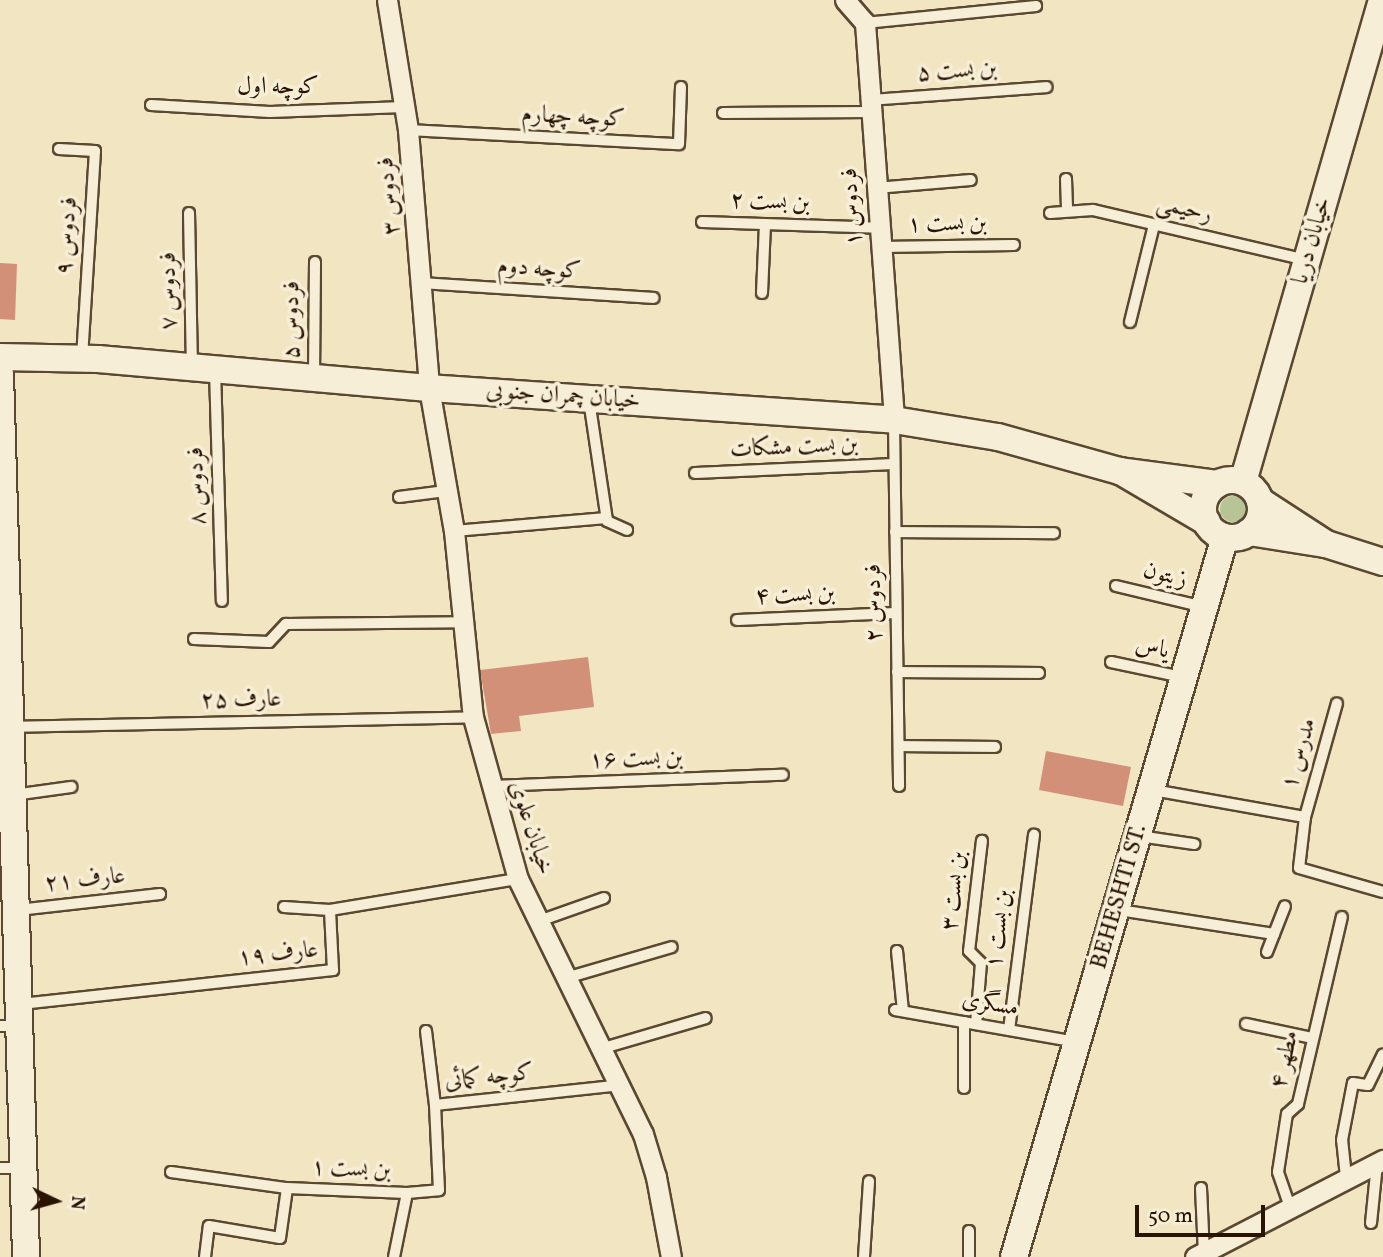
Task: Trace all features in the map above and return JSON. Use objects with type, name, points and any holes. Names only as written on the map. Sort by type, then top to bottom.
[{"type":"main road","name":"خیابان دریا","points":[[1227,530],[1260,519],[1252,491],[1307,260],[1382,0]]},
{"type":"main road","name":"خیابان چمران جنوبی","points":[[0,357],[82,359],[429,388],[894,420],[998,437],[1120,471],[1252,491]]},
{"type":"main road","points":[[0,374],[5,727],[12,795],[16,910],[12,1168],[26,1257]]},
{"type":"main road","name":"خیابان چمران جنوبی","points":[[1120,471],[1227,530]]},
{"type":"main road","points":[[1217,484],[1205,498],[1227,530],[1326,544],[1383,562]]},
{"type":"main road","points":[[1252,491],[1326,544]]},
{"type":"main road","name":"BEHESHTI ST.","points":[[1014,1257],[1227,530]]},
{"type":"street","name":"فردوس ۳","points":[[385,0],[408,130],[429,388]]},
{"type":"street","points":[[845,0],[861,13],[865,23]]},
{"type":"street","name":"فردوس ۱","points":[[865,23],[894,420]]},
{"type":"street","name":"خیابان علوی","points":[[429,388],[454,531],[472,717],[490,786],[518,879],[600,1049],[621,1085],[656,1177],[671,1257]]},
{"type":"street","points":[[1201,1256],[1380,1161]]},
{"type":"lane","points":[[865,23],[1036,6]]},
{"type":"lane","name":"کوچه چهارم","points":[[408,130],[679,144],[681,87]]},
{"type":"lane","name":"بن بست ۵","points":[[871,106],[1047,87]]},
{"type":"lane","name":"کوچه اول","points":[[151,105],[270,112],[404,107]]},
{"type":"lane","points":[[723,113],[871,106]]},
{"type":"lane","name":"فردوس ۹","points":[[59,149],[95,151],[82,359]]},
{"type":"lane","points":[[1066,179],[1067,211]]},
{"type":"lane","points":[[876,188],[971,180]]},
{"type":"lane","name":"رحیمی","points":[[1050,212],[1093,210],[1307,260]]},
{"type":"lane","name":"فردوس ۷","points":[[189,213],[204,368]]},
{"type":"lane","name":"بن بست ۲","points":[[702,222],[765,224],[880,238]]},
{"type":"lane","points":[[762,293],[765,224]]},
{"type":"lane","points":[[1130,323],[1154,225]]},
{"type":"lane","name":"بن بست ۱","points":[[880,238],[1014,245]]},
{"type":"lane","name":"فردوس ۵","points":[[314,379],[315,262]]},
{"type":"lane","name":"کوچه دوم","points":[[422,283],[654,298]]},
{"type":"lane","name":"فردوس ۸","points":[[204,368],[222,601]]},
{"type":"lane","points":[[589,400],[606,518]]},
{"type":"lane","name":"فردوس ۲","points":[[894,420],[899,786]]},
{"type":"lane","name":"بن بست مشکات","points":[[695,473],[894,464]]},
{"type":"lane","points":[[399,497],[446,491]]},
{"type":"lane","points":[[454,531],[606,518],[627,530]]},
{"type":"lane","points":[[895,532],[1054,533]]},
{"type":"lane","name":"زیتون","points":[[1116,586],[1204,608]]},
{"type":"lane","name":"بن بست ۴","points":[[737,620],[896,612]]},
{"type":"lane","points":[[194,639],[269,642],[286,624],[463,622]]},
{"type":"lane","name":"یاس","points":[[1111,662],[1184,677]]},
{"type":"lane","points":[[897,672],[1039,673]]},
{"type":"lane","name":"مدرس ۱","points":[[1336,703],[1305,817],[1299,868],[1383,892]]},
{"type":"lane","name":"عارف ۲۵","points":[[5,727],[472,717]]},
{"type":"lane","points":[[899,746],[995,747]]},
{"type":"lane","name":"بن بست ۱۶","points":[[490,786],[783,775]]},
{"type":"lane","points":[[12,795],[71,787]]},
{"type":"lane","points":[[1151,789],[1305,817]]},
{"type":"lane","name":"بن بست ۱","points":[[1009,1030],[1034,835]]},
{"type":"lane","points":[[1137,836],[1194,844]]},
{"type":"lane","name":"بن بست ۳","points":[[976,1024],[981,963],[969,951],[982,841]]},
{"type":"lane","name":"عارف ۱۹","points":[[13,1019],[333,970],[330,910],[518,879]]},
{"type":"lane","name":"عارف ۲۱","points":[[16,910],[160,894]]},
{"type":"lane","points":[[539,921],[604,898]]},
{"type":"lane","points":[[1267,952],[1285,906]]},
{"type":"lane","points":[[284,907],[330,910]]},
{"type":"lane","points":[[1116,909],[1274,934]]},
{"type":"lane","name":"مطهر ۴","points":[[1290,1207],[1278,1172],[1287,1114],[1298,1104],[1342,917]]},
{"type":"lane","points":[[566,978],[672,947]]},
{"type":"lane","name":"مسگری","points":[[897,951],[899,1011],[1077,1042]]},
{"type":"lane","points":[[600,1049],[706,1018]]},
{"type":"lane","points":[[964,1022],[964,1088]]},
{"type":"lane","points":[[1246,1024],[1312,1038]]},
{"type":"lane","name":"کوچه کمائی","points":[[426,1031],[435,1105],[621,1085]]},
{"type":"lane","points":[[1346,1177],[1342,1140],[1353,1083],[1368,1085],[1383,1054]]},
{"type":"lane","name":"بن بست ۱","points":[[205,1257],[209,1226],[280,1238],[287,1188],[407,1193],[439,1190],[435,1105]]},
{"type":"lane","points":[[1371,1223],[1380,1161]]},
{"type":"lane","points":[[171,1172],[287,1188]]},
{"type":"lane","points":[[863,1257],[869,1181]]},
{"type":"lane","points":[[1200,1188],[1201,1256]]},
{"type":"lane","points":[[394,1257],[407,1193]]},
{"type":"lane","points":[[969,1231],[969,1257]]},
{"type":"green space","points":[[1233,496],[1242,500],[1246,509],[1242,518],[1233,522],[1224,518],[1220,509],[1224,500]]},
{"type":"building","points":[[0,263],[17,264],[15,320],[0,319]]},
{"type":"building","points":[[588,657],[594,707],[519,716],[521,731],[491,734],[480,670]]},
{"type":"building","points":[[1046,751],[1131,767],[1123,806],[1039,790]]}]
